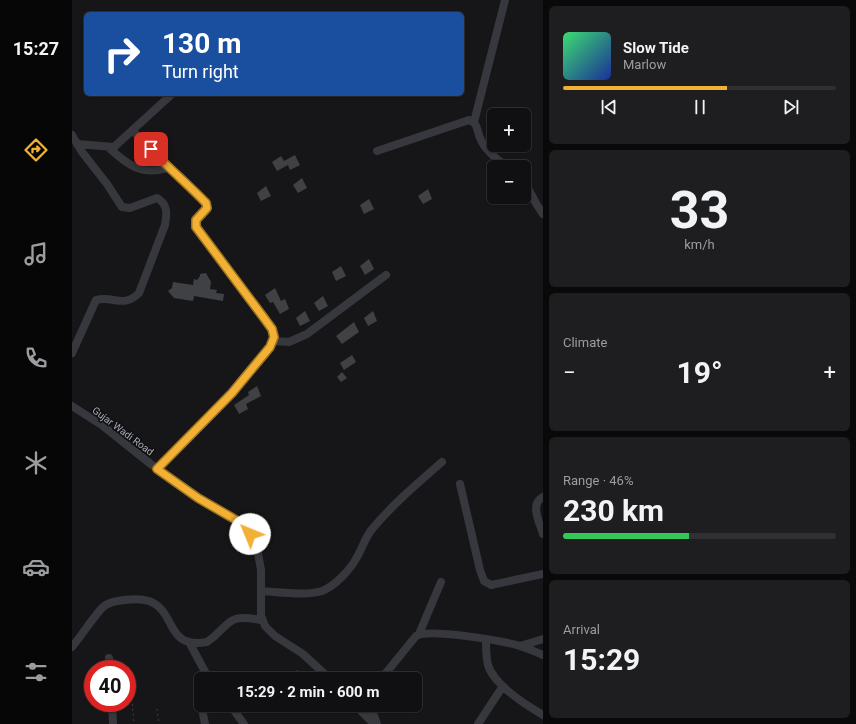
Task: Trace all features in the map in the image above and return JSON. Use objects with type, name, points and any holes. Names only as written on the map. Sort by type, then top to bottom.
[{"type":"street","points":[[498,160],[483,144],[474,122],[505,0]]},
{"type":"street","points":[[77,144],[109,148],[118,145],[170,96]]},
{"type":"street","points":[[377,151],[465,120],[472,120],[474,122]]},
{"type":"street","points":[[133,131],[168,168],[180,176],[206,203],[207,208],[196,220],[196,227],[272,329],[274,341],[236,388],[157,469]]},
{"type":"street","points":[[72,135],[122,207],[130,208],[157,198],[164,203],[166,213],[165,225],[139,293],[130,300],[119,301],[101,298],[96,300],[72,353]]},
{"type":"street","points":[[109,148],[126,164],[132,167],[155,171],[168,168]]},
{"type":"street","points":[[531,195],[543,214]]},
{"type":"street","points":[[274,341],[289,342],[307,334],[386,275]]},
{"type":"street","name":"Gujar Wadi Road","points":[[72,406],[103,426],[157,469],[245,528],[257,548],[261,570],[261,620]]},
{"type":"street","points":[[261,591],[306,593],[323,590],[331,586],[352,565],[357,558],[367,535],[392,507],[442,462]]},
{"type":"street","points":[[460,484],[480,570],[484,581],[491,584],[543,574]]},
{"type":"street","points":[[543,497],[539,499],[536,507],[543,534]]},
{"type":"street","points":[[388,672],[419,634],[441,582]]},
{"type":"street","points":[[72,647],[102,608],[113,602],[132,600],[149,601],[159,607],[177,636],[189,642],[207,642],[225,624],[238,618],[246,617],[261,620],[269,631],[303,654],[322,672]]},
{"type":"street","points":[[419,634],[434,633],[486,640],[520,646],[543,655]]},
{"type":"street","points":[[520,646],[543,639]]},
{"type":"street","points":[[486,640],[488,667],[503,686],[543,715]]},
{"type":"street","points":[[189,642],[205,672]]},
{"type":"street","points":[[478,724],[503,686]]},
{"type":"street","points":[[113,712],[114,724]]},
{"type":"street","points":[[235,712],[244,724]]},
{"type":"street","points":[[362,712],[374,724]]},
{"type":"street","points":[[373,712],[378,724]]},
{"type":"street","points":[[203,714],[205,724]]},
{"type":"path","points":[[157,709],[159,724]]},
{"type":"path","points":[[133,712],[134,724]]},
{"type":"building","points":[[295,155],[300,165],[290,170],[288,165],[277,171],[272,162],[281,156],[284,161]]},
{"type":"building","points":[[302,178],[307,188],[298,193],[293,185]]},
{"type":"building","points":[[266,186],[271,196],[261,201],[257,193]]},
{"type":"building","points":[[428,189],[432,199],[423,204],[418,196]]},
{"type":"building","points":[[369,199],[374,209],[364,214],[360,205]]},
{"type":"building","points":[[369,259],[374,269],[365,275],[360,266]]},
{"type":"building","points":[[341,266],[346,276],[336,281],[332,272]]},
{"type":"building","points":[[206,273],[211,282],[210,289],[217,290],[216,293],[224,294],[223,301],[194,296],[193,301],[174,298],[168,291],[172,288],[173,282],[193,285],[194,279],[197,280],[200,274]]},
{"type":"building","points":[[275,288],[281,301],[285,299],[289,309],[280,314],[273,302],[270,303],[265,295]]},
{"type":"building","points":[[323,296],[328,306],[319,311],[314,303]]},
{"type":"building","points":[[305,311],[310,321],[300,326],[296,318]]},
{"type":"building","points":[[373,311],[377,321],[368,326],[364,318]]},
{"type":"building","points":[[354,322],[359,332],[342,344],[336,336]]},
{"type":"building","points":[[352,355],[356,362],[344,370],[340,363]]},
{"type":"building","points":[[342,372],[347,378],[341,382],[337,377]]},
{"type":"building","points":[[257,386],[261,396],[246,404],[248,409],[239,414],[234,405],[249,395],[248,392]]},
{"type":"route","points":[[151,149],[168,168],[180,176],[206,203],[206,210],[194,223],[197,230],[272,329],[274,337],[274,341],[270,347],[232,393],[157,469],[198,498],[236,520],[250,534]]}]
